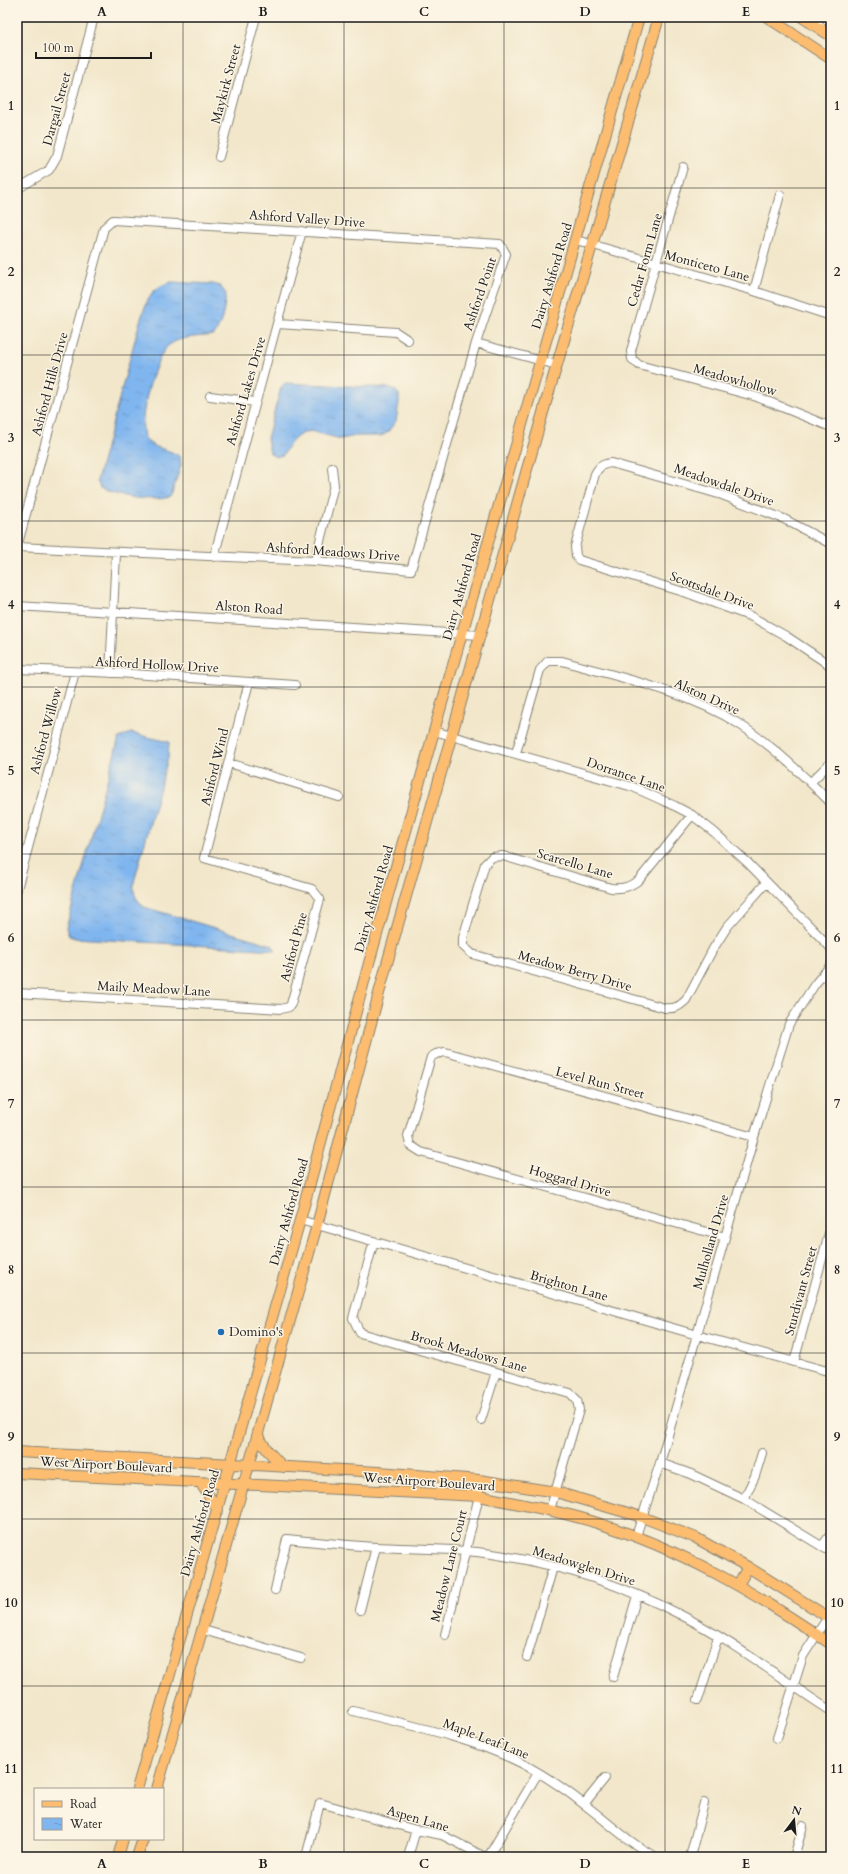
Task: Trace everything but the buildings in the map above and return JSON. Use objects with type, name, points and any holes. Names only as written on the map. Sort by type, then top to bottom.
[{"type":"main road","name":"Dairy Ashford Road","points":[[137,1788],[300,1220],[369,963],[434,731],[639,17]]},
{"type":"main road","points":[[157,1788],[318,1225],[386,967],[480,635],[659,17]]},
{"type":"main road","points":[[767,17],[831,59]]},
{"type":"main road","points":[[802,17],[831,36]]},
{"type":"main road","points":[[616,100],[633,105]]},
{"type":"main road","points":[[369,963],[386,967]]},
{"type":"main road","points":[[258,1436],[268,1451],[283,1467]]},
{"type":"main road","name":"West Airport Boulevard","points":[[17,1452],[480,1480],[556,1492],[642,1517],[696,1538],[748,1566],[829,1618]]},
{"type":"main road","name":"West Airport Boulevard","points":[[17,1473],[479,1496],[550,1510],[595,1522],[636,1536],[682,1556],[738,1585],[831,1644]]},
{"type":"main road","points":[[200,1482],[218,1510]]},
{"type":"main road","points":[[738,1585],[748,1566]]},
{"type":"main road","points":[[118,1857],[123,1840]]},
{"type":"main road","points":[[137,1857],[142,1840]]},
{"type":"street","name":"Dargail Street","points":[[17,190],[49,170],[57,156],[94,17]]},
{"type":"street","name":"Maykirk Street","points":[[219,157],[256,17]]},
{"type":"street","points":[[814,17],[822,30]]},
{"type":"street","name":"Cedar Form Lane","points":[[632,359],[631,351],[683,167]]},
{"type":"street","points":[[754,291],[780,195]]},
{"type":"street","name":"Ashford Valley Drive","points":[[104,228],[114,220],[302,231],[500,244],[506,254]]},
{"type":"street","name":"Ashford Hills Drive","points":[[17,547],[104,228]]},
{"type":"street","name":"Ashford Lakes Drive","points":[[214,557],[302,231]]},
{"type":"street","name":"Monticeto Lane","points":[[576,240],[754,291],[831,316]]},
{"type":"street","name":"Ashford Point","points":[[476,343],[506,254]]},
{"type":"street","points":[[278,324],[396,332],[408,340]]},
{"type":"street","points":[[476,343],[557,365]]},
{"type":"street","name":"Ashford Meadows Drive","points":[[17,547],[116,553],[315,561],[412,570],[476,343]]},
{"type":"street","name":"Meadowhollow","points":[[632,359],[639,365],[757,397],[831,427]]},
{"type":"street","points":[[210,396],[255,402]]},
{"type":"street","name":"Meadowdale Drive","points":[[576,556],[575,547],[595,474],[598,468],[604,464],[620,465],[722,495],[784,519],[831,544]]},
{"type":"street","points":[[315,561],[334,486],[332,468]]},
{"type":"street","points":[[110,673],[116,553]]},
{"type":"street","name":"Scottsdale Drive","points":[[576,556],[579,560],[687,593],[752,617],[786,636],[831,666]]},
{"type":"street","name":"Alston Road","points":[[17,606],[480,635]]},
{"type":"street","name":"Alston Drive","points":[[516,753],[540,670],[548,661],[562,661],[668,692],[703,706],[738,724],[767,744],[811,782],[831,803]]},
{"type":"street","name":"Ashford Hollow Drive","points":[[17,669],[110,673],[295,685]]},
{"type":"street","name":"Ashford Willow","points":[[17,889],[74,672]]},
{"type":"street","name":"Ashford Wind","points":[[249,682],[204,858],[312,889],[318,894]]},
{"type":"street","name":"Dorrance Lane","points":[[434,731],[633,787],[655,796],[692,815],[714,832],[748,863],[831,948]]},
{"type":"street","points":[[811,782],[831,762]]},
{"type":"street","points":[[228,763],[339,797]]},
{"type":"street","name":"Scarcello Lane","points":[[465,950],[463,946],[463,938],[485,864],[492,857],[503,856],[611,888],[622,889],[630,887],[639,880],[692,815]]},
{"type":"street","name":"Meadow Berry Drive","points":[[465,950],[472,954],[672,1009],[680,1006],[686,1000],[727,927],[766,883]]},
{"type":"street","name":"Ashford Pine","points":[[288,1007],[291,1004],[320,899],[318,894]]},
{"type":"street","name":"Mulholland Drive","points":[[636,1536],[660,1462],[754,1137],[789,1024],[815,984],[831,965]]},
{"type":"street","name":"Maily Meadow Lane","points":[[17,993],[281,1009],[288,1007]]},
{"type":"street","name":"Level Run Street","points":[[410,1145],[408,1136],[431,1057],[440,1053],[452,1054],[754,1137]]},
{"type":"street","name":"Hoggard Drive","points":[[410,1145],[421,1152],[725,1237]]},
{"type":"street","name":"Brighton Lane","points":[[300,1220],[697,1335],[831,1372]]},
{"type":"street","name":"Sturdivant Street","points":[[794,1362],[831,1226]]},
{"type":"street","name":"Brook Meadows Lane","points":[[374,1241],[353,1318],[360,1333],[570,1393],[576,1400],[579,1410],[556,1492]]},
{"type":"street","points":[[481,1420],[496,1372]]},
{"type":"street","points":[[744,1499],[755,1476],[762,1453]]},
{"type":"street","points":[[660,1462],[691,1474],[744,1499],[831,1552]]},
{"type":"street","name":"Meadow Lane Court","points":[[445,1635],[479,1496],[480,1480]]},
{"type":"street","points":[[550,1510],[556,1492]]},
{"type":"street","points":[[822,1546],[831,1534]]},
{"type":"street","name":"Meadowglen Drive","points":[[275,1590],[287,1539],[376,1547],[466,1551],[511,1557],[553,1567],[637,1596],[681,1615],[718,1637],[831,1711]]},
{"type":"street","points":[[360,1610],[376,1547]]},
{"type":"street","points":[[527,1657],[553,1567]]},
{"type":"street","points":[[613,1677],[637,1596]]},
{"type":"street","points":[[777,1738],[803,1656],[816,1634],[829,1618]]},
{"type":"street","points":[[203,1630],[301,1658]]},
{"type":"street","points":[[698,1700],[718,1637]]},
{"type":"street","name":"Maple Leaf Lane","points":[[353,1711],[431,1730],[481,1747],[521,1763],[584,1804],[621,1835],[639,1848],[656,1857]]},
{"type":"street","points":[[488,1857],[538,1773]]},
{"type":"street","points":[[584,1804],[606,1778]]},
{"type":"street","name":"Aspen Lane","points":[[306,1857],[320,1803],[416,1830],[442,1835],[484,1857]]},
{"type":"street","points":[[690,1857],[704,1803]]},
{"type":"street","points":[[794,1857],[803,1826]]},
{"type":"street","points":[[408,1857],[416,1830]]},
{"type":"water","points":[[171,282],[213,284],[220,286],[226,294],[223,315],[214,335],[185,338],[169,345],[158,362],[148,390],[143,419],[145,438],[152,445],[180,457],[181,465],[170,497],[144,499],[115,494],[100,488],[97,481],[140,321],[147,301],[153,292],[158,288]]},
{"type":"water","points":[[285,383],[392,388],[399,394],[396,421],[387,433],[381,436],[356,436],[341,439],[310,431],[297,437],[288,446],[283,455],[275,457],[270,453],[267,438],[281,387]]},
{"type":"water","points":[[131,733],[169,742],[168,758],[134,882],[134,893],[137,898],[144,907],[272,945],[276,950],[75,938],[69,936],[66,928],[119,738]]},
{"type":"place","name":"Domino's","points":[[221,1332]]}]
